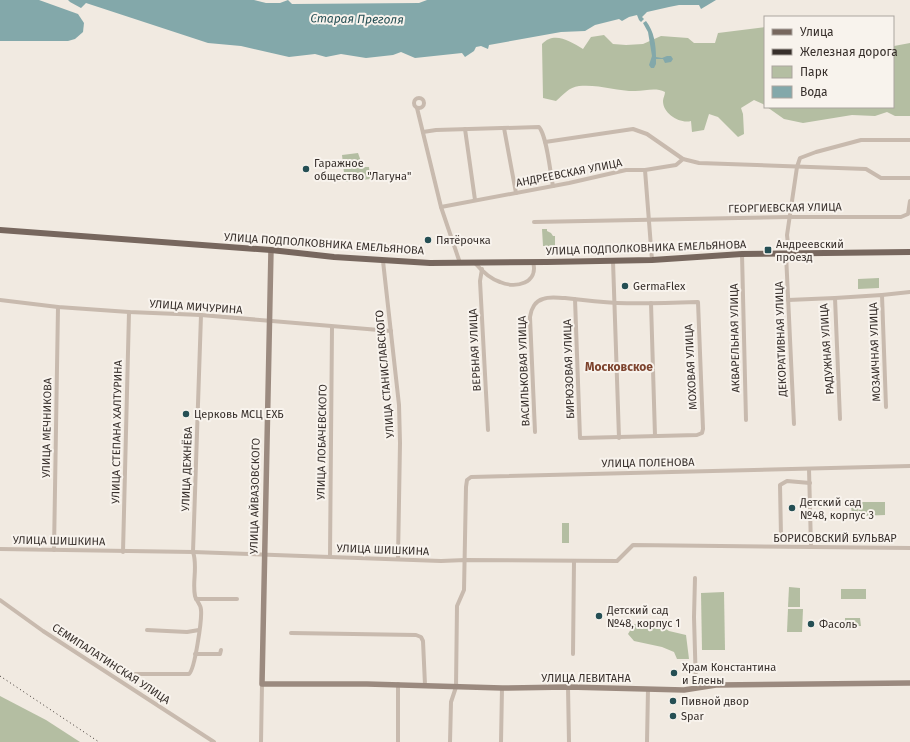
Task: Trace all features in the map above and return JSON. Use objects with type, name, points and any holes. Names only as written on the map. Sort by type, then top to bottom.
[{"type":"main road","name":"УЛИЦА ПОДПОЛКОВНИКА ЕМЕЛЬЯНОВА","points":[[0,230],[271,250],[383,260],[460,263],[652,260],[742,254],[910,252]]},
{"type":"street","points":[[417,108],[441,207],[460,263]]},
{"type":"street","points":[[423,132],[436,130],[539,127],[542,130],[545,142],[553,186]]},
{"type":"street","points":[[504,128],[516,193]]},
{"type":"street","points":[[465,129],[475,200]]},
{"type":"street","points":[[545,142],[633,129],[648,134],[683,159],[699,163],[866,169],[881,178],[910,178]]},
{"type":"street","points":[[797,167],[800,158],[816,152],[861,140],[910,140]]},
{"type":"street","name":"АНДРЕЕВСКАЯ УЛИЦА","points":[[441,207],[553,186],[626,170],[645,170],[676,165],[683,159]]},
{"type":"street","name":"ДЕКОРАТИВНАЯ УЛИЦА","points":[[794,424],[788,300],[787,235],[797,167]]},
{"type":"street","points":[[645,170],[652,260]]},
{"type":"street","name":"ГЕОРГИЕВСКАЯ УЛИЦА","points":[[534,222],[901,216],[908,214],[910,201]]},
{"type":"street","name":"УЛИЦА АЙВАЗОВСКОГО","points":[[261,742],[271,250]]},
{"type":"street","name":"АКВАРЕЛЬНАЯ УЛИЦА","points":[[742,254],[746,420]]},
{"type":"street","name":"УЛИЦА СТАНИСЛАВСКОГО","points":[[383,260],[399,420],[398,559]]},
{"type":"street","points":[[613,260],[619,438]]},
{"type":"street","points":[[475,263],[482,270],[500,282],[507,284],[527,282],[532,279],[534,273],[533,262]]},
{"type":"street","name":"ВЕРБНАЯ УЛИЦА","points":[[482,270],[480,281],[488,430]]},
{"type":"street","points":[[882,295],[910,292]]},
{"type":"street","name":"МОЗАИЧНАЯ УЛИЦА","points":[[835,298],[882,295],[886,407]]},
{"type":"street","name":"ВАСИЛЬКОВАЯ УЛИЦА","points":[[535,432],[530,310],[542,299],[551,297],[575,299]]},
{"type":"street","name":"РАДУЖНАЯ УЛИЦА","points":[[788,300],[835,298],[840,419]]},
{"type":"street","name":"МОХОВАЯ УЛИЦА","points":[[575,299],[614,303],[698,302],[703,429],[698,435],[580,438]]},
{"type":"street","name":"БИРЮЗОВАЯ УЛИЦА","points":[[575,299],[580,438]]},
{"type":"street","name":"УЛИЦА МИЧУРИНА","points":[[0,300],[58,307],[201,315],[391,331]]},
{"type":"street","points":[[651,303],[655,436]]},
{"type":"street","name":"УЛИЦА МЕЧНИКОВА","points":[[54,550],[58,307]]},
{"type":"street","name":"УЛИЦА СТЕПАНА ХАЛТУРИНА","points":[[123,552],[129,312]]},
{"type":"street","name":"УЛИЦА ДЕЖНЁВА","points":[[132,674],[186,674],[191,672],[195,654],[201,607],[195,597],[195,559],[193,552],[201,315]]},
{"type":"street","name":"УЛИЦА ЛОБАЧЕВСКОГО","points":[[330,556],[332,327]]},
{"type":"street","name":"УЛИЦА ПОЛЕНОВА","points":[[450,742],[451,702],[456,687],[457,606],[464,590],[466,483],[469,478],[474,476],[910,466]]},
{"type":"street","points":[[810,469],[811,547]]},
{"type":"street","points":[[810,483],[787,481],[780,485],[781,536],[810,535]]},
{"type":"street","name":"УЛИЦА ШИШКИНА","points":[[0,549],[193,552],[440,561],[617,561],[633,545],[759,547]]},
{"type":"street","name":"БОРИСОВСКИЙ БУЛЬВАР","points":[[759,547],[910,548]]},
{"type":"street","points":[[573,654],[574,561]]},
{"type":"street","points":[[695,578],[694,616],[696,688]]},
{"type":"street","points":[[196,599],[237,599]]},
{"type":"street","name":"СЕМИПАЛАТИНСКАЯ УЛИЦА","points":[[0,600],[44,631],[214,742]]},
{"type":"street","points":[[147,630],[186,632],[199,630]]},
{"type":"street","points":[[291,633],[416,635],[421,637],[423,641],[425,685]]},
{"type":"street","points":[[195,654],[220,654],[222,650]]},
{"type":"street","name":"УЛИЦА ЛЕВИТАНА","points":[[262,684],[398,684],[502,688],[568,687],[684,690],[716,685],[910,684]]},
{"type":"street","points":[[398,684],[398,742]]},
{"type":"street","points":[[568,687],[569,742]]},
{"type":"street","points":[[502,688],[502,742]]},
{"type":"street","points":[[647,742],[648,689]]},
{"type":"green space","points":[[764,27],[764,105],[754,100],[741,108],[743,114],[744,134],[738,137],[718,117],[709,114],[704,130],[692,132],[691,121],[682,121],[669,114],[663,101],[665,92],[658,90],[628,91],[593,86],[579,86],[569,90],[556,101],[543,98],[542,44],[552,38],[567,40],[583,49],[591,37],[604,35],[613,44],[626,45],[643,44],[661,36],[688,38],[694,43],[715,43],[718,33]]},
{"type":"green space","points":[[910,43],[910,116],[895,116],[887,112],[875,116],[852,115],[803,123],[784,119],[768,108],[894,108],[894,46]]},
{"type":"green space","points":[[358,153],[363,167],[369,167],[370,179],[345,182],[342,155]]},
{"type":"green space","points":[[542,229],[547,229],[547,231],[555,236],[555,246],[543,246]]},
{"type":"green space","points":[[879,278],[879,288],[858,289],[858,279]]},
{"type":"green space","points":[[858,502],[859,518],[852,518],[851,503]]},
{"type":"green space","points":[[859,502],[885,502],[885,515],[859,516]]},
{"type":"green space","points":[[562,523],[569,523],[569,543],[562,543]]},
{"type":"green space","points":[[789,587],[800,588],[800,607],[788,607]]},
{"type":"green space","points":[[841,589],[866,589],[866,599],[841,599]]},
{"type":"green space","points":[[724,592],[725,650],[702,650],[701,593]]},
{"type":"green space","points":[[788,609],[803,609],[802,632],[787,632]]},
{"type":"green space","points":[[845,618],[860,618],[861,626],[845,626]]},
{"type":"green space","points":[[634,624],[660,625],[669,631],[686,635],[689,659],[677,659],[674,652],[662,647],[634,641],[628,634]]},
{"type":"green space","points":[[0,696],[46,720],[80,742],[0,742]]},
{"type":"water","points":[[0,0],[39,0],[78,14],[84,23],[83,32],[75,39],[68,41],[0,41]]},
{"type":"water","name":"Старая Преголя","points":[[68,0],[254,0],[266,3],[280,3],[288,0],[292,4],[419,3],[427,0],[716,0],[701,9],[699,5],[679,5],[647,12],[642,17],[644,19],[641,22],[637,15],[622,21],[619,19],[595,25],[585,31],[561,32],[489,45],[488,49],[481,46],[476,47],[474,51],[465,57],[462,53],[415,58],[401,52],[393,55],[366,58],[341,54],[326,57],[315,54],[289,57],[241,46],[208,43],[86,3],[81,8]]},
{"type":"water","points":[[646,21],[654,38],[656,57],[662,58],[671,56],[673,59],[671,62],[665,63],[663,59],[656,59],[654,68],[651,68],[649,65],[652,56],[648,32],[643,23]]},
{"type":"railway","points":[[0,676],[99,742]]},
{"type":"place","name":"Гаражное общество \"Лагуна\"","points":[[306,169]]},
{"type":"place","name":"Пятёрочка","points":[[428,240]]},
{"type":"place","name":"Андреевский проезд","points":[[768,250]]},
{"type":"place","name":"GermaFlex","points":[[625,286]]},
{"type":"place","name":"Церковь МСЦ ЕХБ","points":[[186,414]]},
{"type":"place","name":"Детский сад №48, корпус 3","points":[[792,508]]},
{"type":"place","name":"Детский сад №48, корпус 1","points":[[599,616]]},
{"type":"place","name":"Фасоль","points":[[811,624]]},
{"type":"place","name":"Храм Константина и Елены","points":[[674,673]]},
{"type":"place","name":"Пивной двор","points":[[673,701]]},
{"type":"place","name":"Spar","points":[[673,716]]},
{"type":"district","name":"Московское","points":[[619,367]]}]
